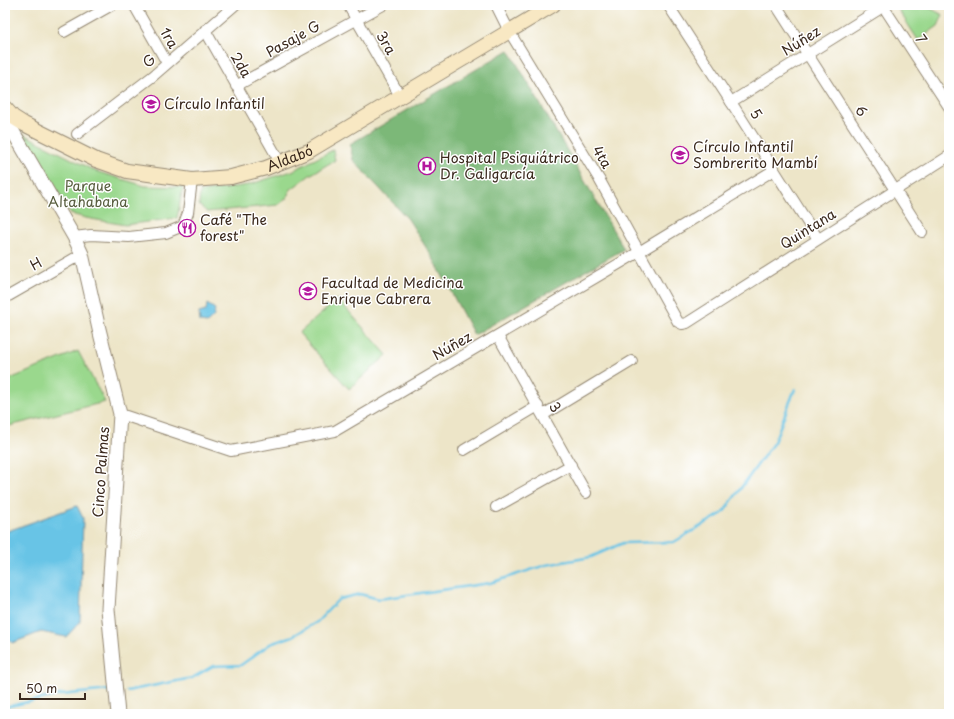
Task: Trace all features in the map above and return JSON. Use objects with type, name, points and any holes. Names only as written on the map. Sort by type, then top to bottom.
[{"type":"main road","name":"Aldabó","points":[[7,118],[30,127],[96,160],[127,171],[192,180],[231,177],[280,163],[309,151],[553,5]]},
{"type":"street","points":[[64,32],[112,5]]},
{"type":"street","name":"1ra","points":[[134,5],[167,63]]},
{"type":"street","name":"G","points":[[78,134],[167,63],[235,5]]},
{"type":"street","name":"3ra","points":[[348,5],[400,96]]},
{"type":"street","name":"Pasaje G","points":[[236,86],[383,5]]},
{"type":"street","name":"4ta","points":[[496,5],[509,31],[599,179],[678,322],[682,324]]},
{"type":"street","name":"5","points":[[668,5],[818,240]]},
{"type":"street","name":"6","points":[[776,5],[922,232]]},
{"type":"street","name":"Núñez","points":[[731,102],[884,6]]},
{"type":"street","name":"7","points":[[884,6],[949,107]]},
{"type":"street","name":"2da","points":[[205,30],[276,155]]},
{"type":"street","name":"Cinco Palmas","points":[[7,118],[74,237],[82,254],[120,414],[108,609],[118,714]]},
{"type":"street","name":"Quintana","points":[[682,324],[687,323],[949,156]]},
{"type":"street","name":"Núñez","points":[[120,414],[231,451],[335,431],[498,336],[774,170]]},
{"type":"street","points":[[74,237],[91,235],[129,237],[166,233],[183,226],[188,213],[192,180]]},
{"type":"street","name":"H","points":[[5,298],[82,254]]},
{"type":"street","name":"3","points":[[498,336],[586,493]]},
{"type":"street","points":[[464,450],[632,361]]},
{"type":"street","points":[[496,508],[571,465]]},
{"type":"green space","points":[[904,5],[924,5],[943,15],[938,26],[918,40],[898,9]]},
{"type":"green space","points":[[509,50],[624,249],[474,335],[434,260],[408,219],[353,160],[350,144]]},
{"type":"green space","name":"Parque Altahabana","points":[[23,134],[95,171],[145,186],[183,187],[177,218],[125,225],[71,214]]},
{"type":"green space","points":[[333,150],[335,160],[310,175],[290,190],[286,199],[278,205],[207,212],[199,205],[200,192],[248,185],[292,171]]},
{"type":"green space","points":[[338,299],[387,355],[349,389],[299,333]]},
{"type":"green space","points":[[78,351],[105,402],[5,427],[5,381]]},
{"type":"water","points":[[207,304],[215,309],[214,316],[207,323],[200,322],[199,313],[206,311]]},
{"type":"water","points":[[77,506],[83,518],[80,622],[66,637],[41,632],[12,643],[5,634],[5,532]]},
{"type":"waterway","points":[[127,691],[192,678],[213,666],[241,665],[270,644],[293,636],[317,622],[339,599],[360,594],[379,599],[490,583],[546,565],[591,557],[623,543],[674,542],[723,513],[774,442],[795,389]]},
{"type":"waterway","points":[[5,707],[60,695],[110,690]]},
{"type":"place","name":"Círculo Infantil","points":[[151,104]]},
{"type":"place","name":"Círculo Infantil Sombrerito Mambí","points":[[680,155]]},
{"type":"place","name":"Hospital Psiquiátrico Dr. Galigarcía","points":[[427,166]]},
{"type":"place","name":"Café \"The forest\"","points":[[187,228]]},
{"type":"place","name":"Facultad de Medicina Enrique Cabrera","points":[[308,291]]}]
